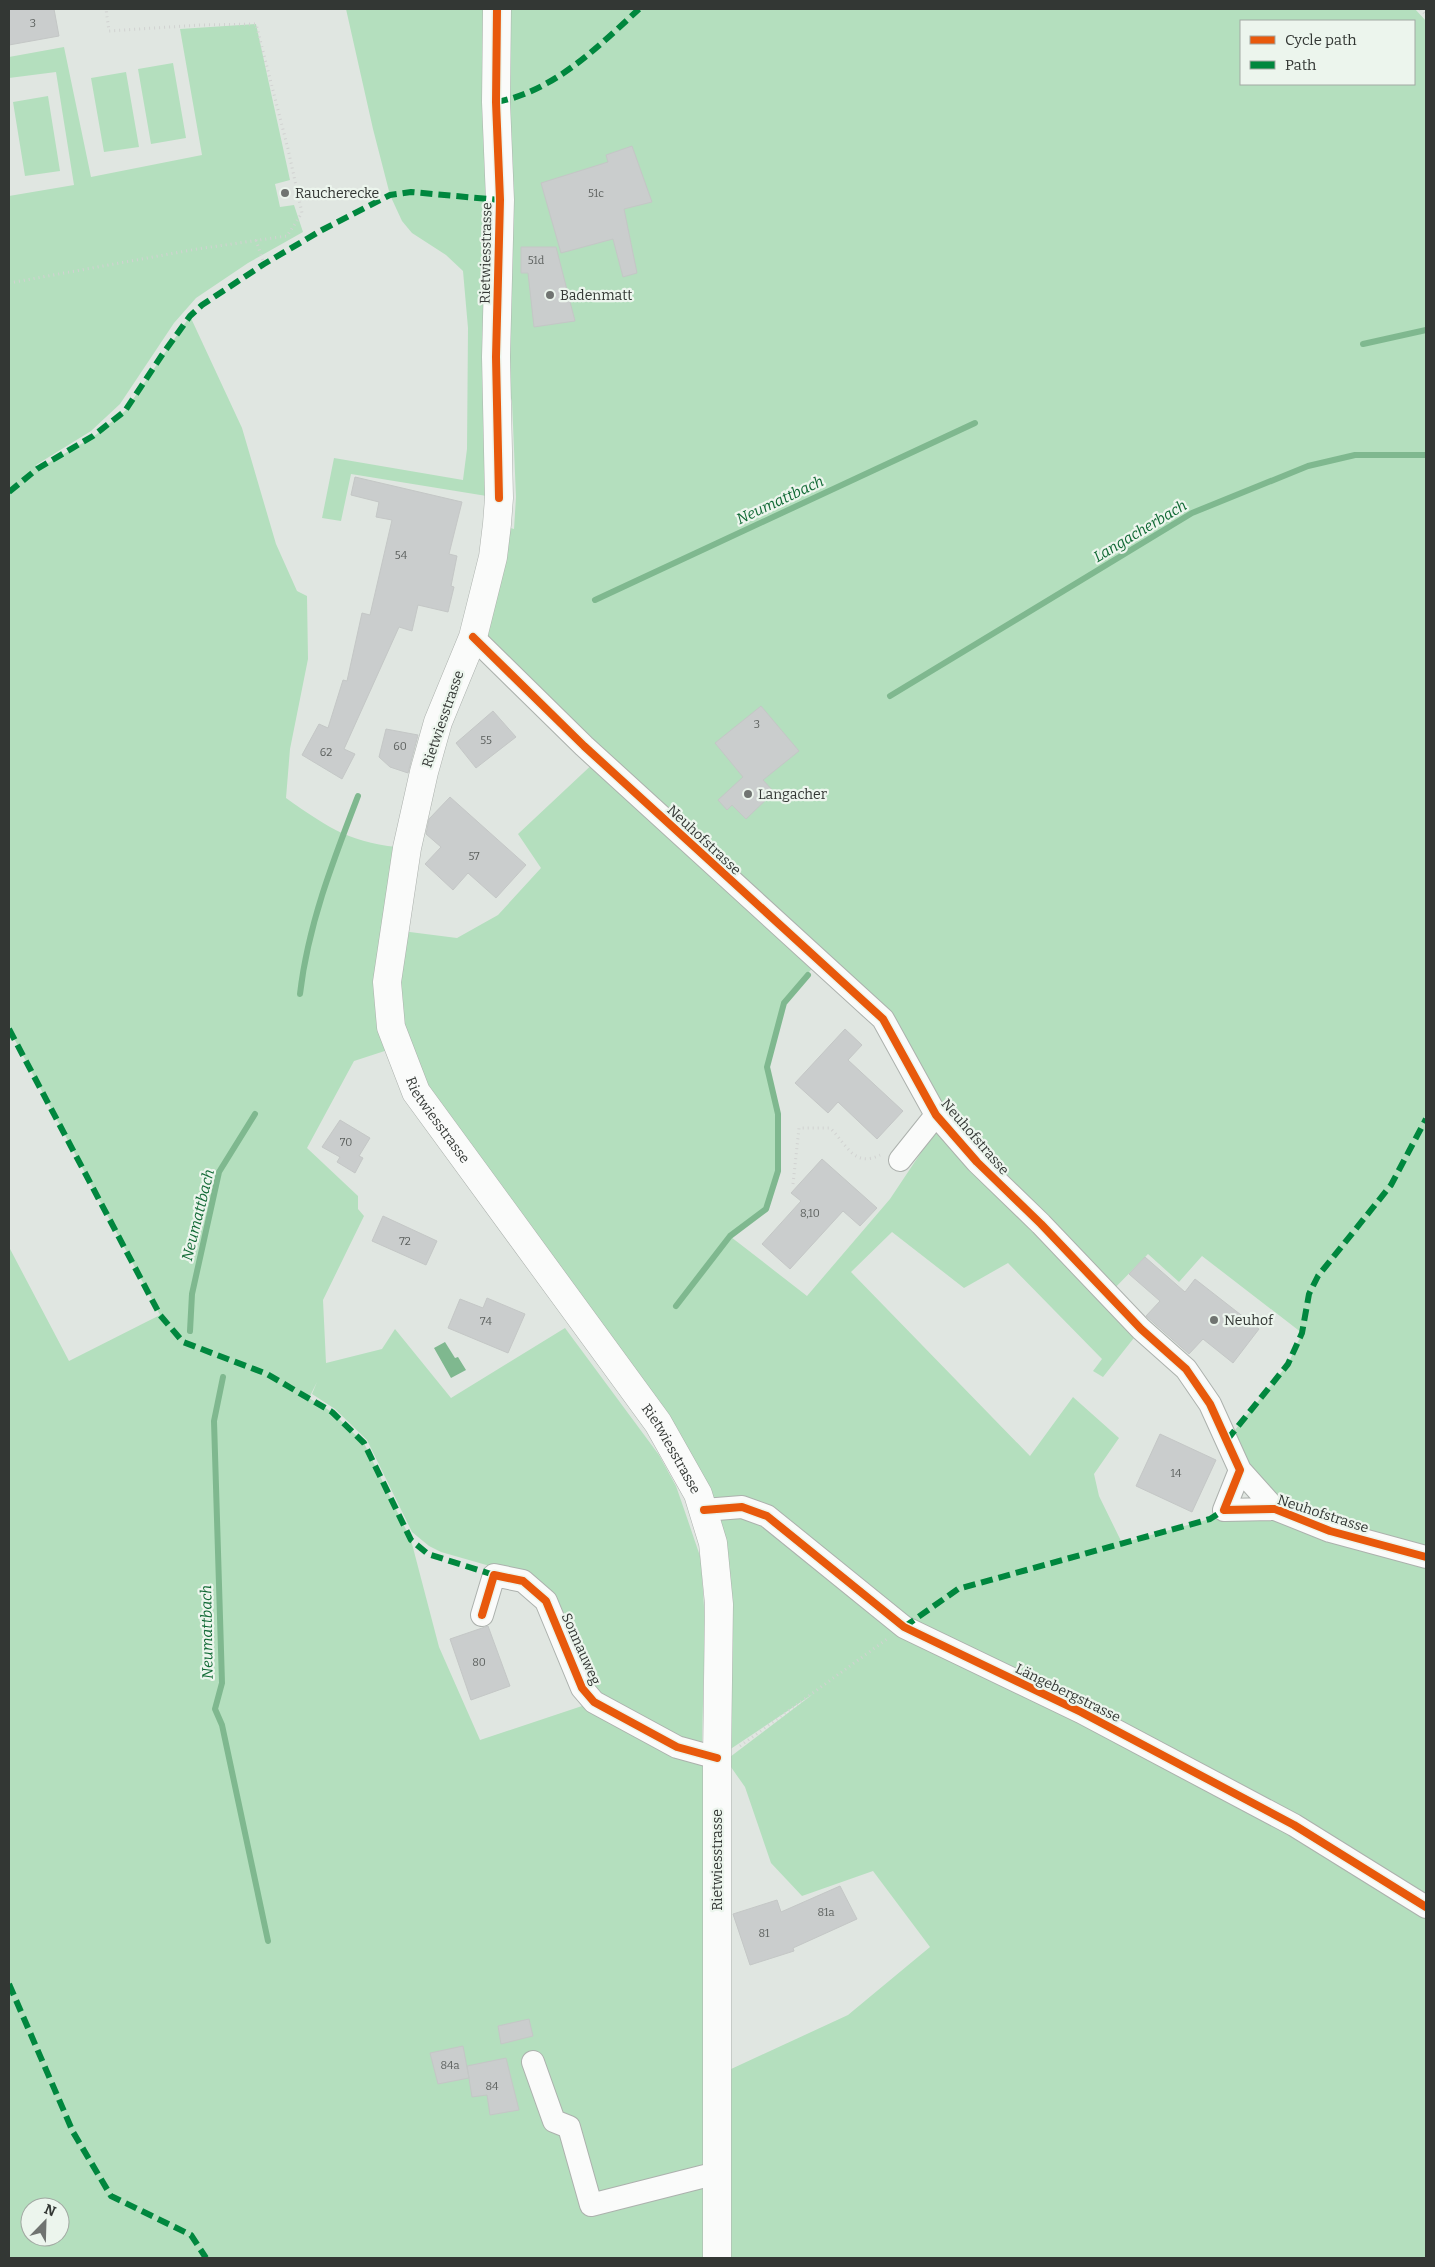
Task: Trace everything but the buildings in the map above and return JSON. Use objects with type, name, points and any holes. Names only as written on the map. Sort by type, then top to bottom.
[{"type":"main road","name":"Rietwiesstrasse","points":[[497,9],[496,102],[500,200],[496,358],[499,498],[493,557],[473,637],[438,722],[414,814],[387,982],[391,1027],[416,1092],[658,1423],[690,1476],[704,1510],[712,1543],[720,1604],[717,1758],[717,2258]]},
{"type":"street","name":"Neuhofstrasse","points":[[473,637],[584,746],[883,1019],[936,1115],[977,1162],[1041,1224],[1141,1329],[1186,1369],[1210,1404],[1240,1470],[1276,1508],[1330,1532],[1426,1557]]},
{"type":"street","points":[[892,1156],[936,1115]]},
{"type":"street","name":"Neuhofstrasse","points":[[1240,1470],[1224,1510],[1276,1508]]},
{"type":"street","name":"Längebergstrasse","points":[[704,1510],[742,1507],[767,1516],[904,1627],[1081,1712],[1277,1816],[1426,1907]]},
{"type":"street","name":"Sonnauweg","points":[[482,1614],[494,1575],[523,1581],[546,1601],[582,1688],[594,1702],[677,1747],[717,1758]]},
{"type":"street","points":[[533,2062],[554,2121],[569,2127],[591,2205],[717,2173]]},
{"type":"path","points":[[9,282],[287,236],[302,213],[288,149],[256,24],[200,25],[109,31],[106,9]]},
{"type":"path","points":[[1420,9],[1426,15]]},
{"type":"path","points":[[256,240],[264,264]]},
{"type":"path","points":[[793,1184],[799,1128],[830,1128],[841,1139],[852,1156],[865,1160],[879,1156],[892,1156]]},
{"type":"path","points":[[717,1758],[726,1756],[904,1627]]},
{"type":"shaded area","points":[[346,9],[1415,9],[1426,21],[1426,2258],[717,2258],[716,2076],[848,2015],[930,1947],[873,1871],[802,1896],[771,1863],[745,1787],[726,1760],[813,1694],[726,1752],[717,1523],[741,1507],[704,1510],[397,1047],[354,1061],[307,1148],[358,1196],[358,1209],[364,1216],[323,1300],[326,1363],[382,1349],[395,1329],[451,1398],[565,1328],[659,1455],[676,1486],[701,1559],[705,1623],[702,1743],[693,1747],[596,1696],[532,1578],[441,1552],[429,1546],[412,1532],[367,1440],[335,1409],[312,1394],[317,1382],[309,1398],[332,1412],[364,1443],[411,1540],[439,1647],[480,1740],[588,1704],[708,1769],[709,2258],[9,2258],[9,1247],[69,1361],[160,1315],[9,1029],[9,196],[74,185],[56,72],[9,78],[9,57],[64,47],[91,177],[202,155],[180,29],[256,24],[290,180],[275,184],[280,207],[294,205],[303,232],[248,263],[196,298],[174,323],[120,404],[91,431],[36,465],[38,469],[93,437],[125,411],[190,316],[242,428],[276,544],[297,591],[307,596],[308,659],[290,749],[286,798],[329,826],[356,839],[407,848],[394,930],[457,938],[498,915],[541,868],[518,834],[598,759],[484,648],[497,524],[514,529],[516,497],[512,401],[496,359],[499,498],[351,474],[341,521],[322,518],[334,458],[463,480],[467,449],[468,328],[463,271],[446,255],[412,233],[402,221],[390,195]],"holes":[[[818,961],[883,1019],[942,1121],[890,1199],[807,1296],[731,1237],[766,1209],[778,1171],[778,1114],[767,1067],[784,1003]],[[892,1232],[964,1288],[1008,1263],[1102,1359],[1093,1371],[1103,1377],[1141,1329],[1108,1295],[1148,1254],[1179,1282],[1202,1256],[1302,1333],[1288,1364],[1227,1440],[1275,1508],[1224,1510],[1210,1519],[1122,1543],[1099,1496],[1094,1474],[1119,1438],[1073,1397],[1030,1456],[851,1272]]]},
{"type":"shaded area","points":[[173,63],[186,138],[151,144],[138,69]]},
{"type":"shaded area","points":[[126,72],[139,147],[104,152],[91,78]]},
{"type":"shaded area","points":[[48,96],[60,171],[25,176],[13,102]]},
{"type":"shaded area","points":[[445,1342],[455,1358],[458,1357],[466,1370],[451,1378],[434,1348]]},
{"type":"waterway","name":"Neumattbach","points":[[1363,344],[1426,330]]},
{"type":"waterway","name":"Neumattbach","points":[[595,600],[975,423]]},
{"type":"waterway","name":"Langacherbach","points":[[890,696],[1192,513],[1308,466],[1355,455],[1426,455]]},
{"type":"waterway","name":"Neumattbach","points":[[300,994],[315,918],[358,796]]},
{"type":"waterway","name":"Langacherbach","points":[[676,1306],[730,1236],[766,1209],[778,1171],[778,1114],[767,1067],[784,1003],[808,975]]},
{"type":"waterway","name":"Neumattbach","points":[[190,1331],[192,1294],[219,1172],[255,1114]]},
{"type":"waterway","name":"Neumattbach","points":[[223,1377],[214,1421],[222,1683],[215,1709],[222,1725],[268,1941]]},
{"type":"marked path","points":[[496,102],[517,97],[537,89],[574,66],[639,9]]},
{"type":"marked path","points":[[9,492],[37,469],[93,436],[125,411],[190,316],[202,305],[264,264],[322,230],[390,195],[411,192],[500,200]]},
{"type":"marked path","points":[[9,1029],[160,1315],[183,1342],[267,1374],[332,1412],[364,1443],[411,1540],[428,1554],[494,1575]]},
{"type":"marked path","points":[[1227,1440],[1288,1364],[1302,1333],[1309,1294],[1318,1276],[1391,1185],[1426,1119]]},
{"type":"marked path","points":[[904,1627],[958,1589],[1210,1519],[1224,1510]]},
{"type":"marked path","points":[[9,1984],[73,2132],[111,2196],[191,2235],[206,2258]]},
{"type":"cycle path","points":[[497,9],[496,102],[500,200],[496,357],[499,498]]},
{"type":"cycle path","points":[[473,637],[584,746],[883,1019],[936,1115],[977,1162],[1041,1224],[1141,1329],[1186,1369],[1210,1404],[1240,1470],[1224,1510],[1275,1509],[1330,1531],[1426,1557]]},
{"type":"cycle path","points":[[704,1510],[742,1507],[767,1516],[904,1627],[1081,1712],[1294,1825],[1426,1907]]},
{"type":"cycle path","points":[[482,1615],[494,1575],[523,1581],[546,1601],[582,1688],[594,1702],[677,1747],[717,1758]]},
{"type":"place","name":"Raucherecke","points":[[285,193]]},
{"type":"place","name":"Badenmatt","points":[[550,295]]},
{"type":"place","name":"Langacher","points":[[748,794]]},
{"type":"place","name":"Neuhof","points":[[1214,1320]]}]
